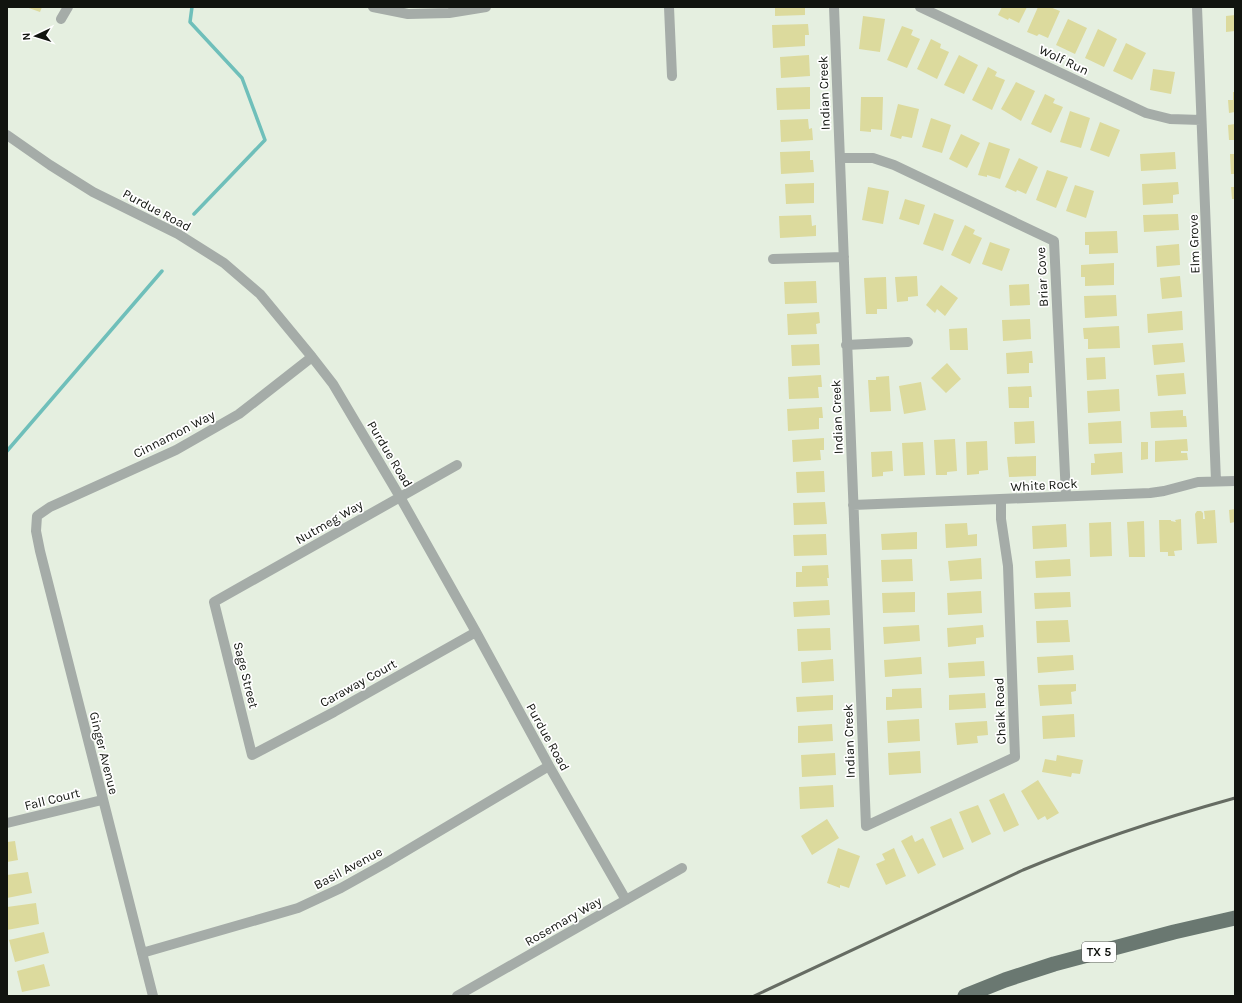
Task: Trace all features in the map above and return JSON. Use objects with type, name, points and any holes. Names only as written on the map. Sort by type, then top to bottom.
[{"type":"main road","name":"TX 5","points":[[965,996],[1005,980],[1054,964],[1174,932],[1235,918]]},
{"type":"street","points":[[61,19],[68,7]]},
{"type":"street","points":[[373,7],[408,14],[449,13],[486,7]]},
{"type":"street","points":[[669,7],[672,76]]},
{"type":"street","name":"Indian Creek","points":[[834,7],[846,345],[854,505],[866,826]]},
{"type":"street","name":"Wolf Run","points":[[920,7],[1146,113],[1170,119],[1201,120]]},
{"type":"street","name":"Elm Grove","points":[[1197,7],[1216,481]]},
{"type":"street","name":"Purdue Road","points":[[7,135],[50,165],[93,192],[178,234],[224,263],[260,294],[312,357],[333,384],[400,497],[549,766],[626,900]]},
{"type":"street","name":"Briar Cove","points":[[840,158],[873,158],[894,165],[1054,241],[1066,496]]},
{"type":"street","points":[[773,259],[844,257]]},
{"type":"street","points":[[846,345],[908,342]]},
{"type":"street","name":"Cinnamon Way","points":[[37,516],[50,507],[176,450],[239,414],[312,357]]},
{"type":"street","name":"Nutmeg Way","points":[[214,602],[457,465]]},
{"type":"street","name":"White Rock","points":[[854,505],[1150,493],[1198,482],[1235,481]]},
{"type":"street","name":"Chalk Road","points":[[866,826],[1015,757],[1008,566],[1001,500]]},
{"type":"street","name":"Ginger Avenue","points":[[37,516],[36,531],[40,552],[153,996]]},
{"type":"street","name":"Sage Street","points":[[214,602],[252,755]]},
{"type":"street","name":"Caraway Court","points":[[252,755],[334,712],[476,632]]},
{"type":"street","name":"Basil Avenue","points":[[142,953],[298,908],[341,888],[549,766]]},
{"type":"street","name":"Fall Court","points":[[7,823],[102,800]]},
{"type":"street","name":"Rosemary Way","points":[[457,996],[682,868]]},
{"type":"building","points":[[26,7],[42,7],[40,12]]},
{"type":"building","points":[[775,7],[805,7],[805,15],[775,16]]},
{"type":"building","points":[[1002,7],[1027,7],[1019,23],[998,15]]},
{"type":"building","points":[[1038,7],[1050,7],[1060,11],[1048,38],[1039,34],[1037,36],[1027,32]]},
{"type":"building","points":[[1235,15],[1235,31],[1226,32],[1226,16]]},
{"type":"building","points":[[863,16],[885,19],[880,52],[859,49]]},
{"type":"building","points":[[1068,19],[1087,28],[1075,54],[1056,45]]},
{"type":"building","points":[[808,24],[809,35],[805,35],[805,46],[773,48],[772,25]]},
{"type":"building","points":[[902,26],[913,30],[911,35],[920,39],[907,68],[887,60]]},
{"type":"building","points":[[1098,29],[1117,39],[1104,67],[1085,58]]},
{"type":"building","points":[[931,39],[941,44],[940,48],[949,52],[937,79],[917,69]]},
{"type":"building","points":[[1126,43],[1146,53],[1132,80],[1113,71]]},
{"type":"building","points":[[809,55],[810,76],[781,78],[780,57]]},
{"type":"building","points":[[959,55],[978,65],[964,94],[944,85]]},
{"type":"building","points":[[988,67],[997,72],[995,76],[1005,80],[992,110],[972,100]]},
{"type":"building","points":[[1153,69],[1175,72],[1171,94],[1150,90]]},
{"type":"building","points":[[1016,82],[1035,91],[1021,121],[1001,109]]},
{"type":"building","points":[[810,87],[810,109],[777,110],[776,88]]},
{"type":"building","points":[[1233,92],[1235,92],[1235,112],[1229,113],[1228,100],[1233,100]]},
{"type":"building","points":[[1045,94],[1055,99],[1053,103],[1063,107],[1051,133],[1031,124]]},
{"type":"building","points":[[861,97],[883,97],[882,130],[871,129],[871,132],[860,131]]},
{"type":"building","points":[[898,104],[919,109],[912,138],[902,136],[901,139],[890,136]]},
{"type":"building","points":[[1070,111],[1090,118],[1081,148],[1060,142]]},
{"type":"building","points":[[931,118],[951,125],[942,153],[922,147]]},
{"type":"building","points":[[808,119],[809,129],[812,128],[813,140],[781,142],[780,120]]},
{"type":"building","points":[[1100,122],[1120,130],[1109,157],[1090,150]]},
{"type":"building","points":[[1235,124],[1235,140],[1229,140],[1228,125]]},
{"type":"building","points":[[961,134],[980,143],[967,168],[949,159]]},
{"type":"building","points":[[989,142],[1010,149],[1000,179],[987,175],[987,177],[978,175]]},
{"type":"building","points":[[810,151],[810,160],[813,160],[814,172],[781,174],[780,152]]},
{"type":"building","points":[[1175,152],[1176,169],[1141,171],[1140,154]]},
{"type":"building","points":[[1230,154],[1235,154],[1235,174],[1231,174]]},
{"type":"building","points":[[1019,158],[1038,167],[1026,194],[1017,190],[1016,192],[1005,187]]},
{"type":"building","points":[[1047,170],[1068,177],[1056,208],[1036,200]]},
{"type":"building","points":[[1178,182],[1179,194],[1173,195],[1173,203],[1143,205],[1142,184]]},
{"type":"building","points":[[814,183],[814,203],[786,204],[785,184]]},
{"type":"building","points":[[1075,185],[1094,191],[1086,218],[1066,211]]},
{"type":"building","points":[[868,187],[889,191],[883,224],[862,220]]},
{"type":"building","points":[[1231,187],[1235,187],[1235,199],[1232,199]]},
{"type":"building","points":[[905,199],[925,205],[919,225],[899,219]]},
{"type":"building","points":[[934,213],[954,220],[943,251],[923,244]]},
{"type":"building","points":[[1178,214],[1179,230],[1144,232],[1143,215]]},
{"type":"building","points":[[811,215],[812,226],[816,225],[816,236],[780,238],[779,216]]},
{"type":"building","points":[[965,225],[975,230],[973,234],[982,238],[970,264],[951,255]]},
{"type":"building","points":[[1117,231],[1118,253],[1089,254],[1089,245],[1085,245],[1085,232]]},
{"type":"building","points":[[990,242],[1010,249],[1002,271],[982,264]]},
{"type":"building","points":[[1179,244],[1180,265],[1157,267],[1156,246]]},
{"type":"building","points":[[1114,263],[1114,285],[1085,286],[1085,277],[1081,277],[1081,265]]},
{"type":"building","points":[[917,276],[918,296],[908,297],[908,301],[897,302],[895,277]]},
{"type":"building","points":[[1180,276],[1182,297],[1162,299],[1160,278]]},
{"type":"building","points":[[886,277],[887,309],[877,309],[877,314],[866,314],[864,278]]},
{"type":"building","points":[[816,281],[817,303],[785,304],[784,282]]},
{"type":"building","points":[[1029,284],[1030,305],[1010,306],[1009,285]]},
{"type":"building","points":[[941,285],[958,298],[945,316],[937,309],[935,313],[926,305]]},
{"type":"building","points":[[1116,295],[1117,316],[1085,318],[1084,296]]},
{"type":"building","points":[[1182,311],[1183,330],[1148,333],[1147,314]]},
{"type":"building","points":[[819,312],[820,323],[816,324],[817,334],[788,335],[787,314]]},
{"type":"building","points":[[1030,319],[1031,339],[1003,341],[1002,320]]},
{"type":"building","points":[[1119,326],[1120,348],[1088,349],[1088,339],[1084,339],[1083,328]]},
{"type":"building","points":[[967,328],[968,350],[950,350],[949,329]]},
{"type":"building","points":[[1183,343],[1185,362],[1154,365],[1152,345]]},
{"type":"building","points":[[819,344],[820,365],[792,366],[791,345]]},
{"type":"building","points":[[1032,351],[1033,363],[1029,363],[1029,373],[1007,374],[1006,353]]},
{"type":"building","points":[[1105,357],[1106,379],[1087,380],[1086,358]]},
{"type":"building","points":[[947,363],[961,379],[946,393],[931,378]]},
{"type":"building","points":[[1184,373],[1186,394],[1158,396],[1156,375]]},
{"type":"building","points":[[821,375],[822,387],[818,387],[819,398],[789,399],[788,377]]},
{"type":"building","points":[[889,376],[891,411],[870,412],[868,380],[876,380],[876,377]]},
{"type":"building","points":[[921,382],[926,410],[904,414],[899,386]]},
{"type":"building","points":[[1031,386],[1032,397],[1029,397],[1029,408],[1009,408],[1008,387]]},
{"type":"building","points":[[1119,389],[1120,411],[1088,413],[1087,391]]},
{"type":"building","points":[[822,407],[823,418],[819,418],[819,429],[788,431],[787,409]]},
{"type":"building","points":[[1183,410],[1183,416],[1186,416],[1187,427],[1151,428],[1150,412]]},
{"type":"building","points":[[1034,421],[1035,443],[1015,444],[1014,422]]},
{"type":"building","points":[[1121,421],[1122,443],[1089,444],[1088,423]]},
{"type":"building","points":[[824,438],[824,450],[820,450],[821,460],[793,462],[792,440]]},
{"type":"building","points":[[955,439],[957,471],[947,472],[947,475],[936,475],[934,440]]},
{"type":"building","points":[[1187,439],[1188,451],[1181,451],[1181,453],[1187,453],[1188,460],[1155,462],[1155,441]]},
{"type":"building","points":[[987,441],[988,470],[979,471],[979,474],[967,475],[966,442]]},
{"type":"building","points":[[923,442],[925,475],[904,476],[902,443]]},
{"type":"building","points":[[1141,442],[1148,442],[1148,459],[1141,460]]},
{"type":"building","points":[[892,451],[893,471],[883,472],[883,476],[872,477],[871,452]]},
{"type":"building","points":[[1122,452],[1123,473],[1091,475],[1091,463],[1095,463],[1094,454]]},
{"type":"building","points":[[1036,456],[1036,476],[1009,477],[1007,457]]},
{"type":"building","points":[[824,471],[825,492],[797,493],[796,472]]},
{"type":"building","points":[[825,502],[827,524],[794,525],[793,503]]},
{"type":"building","points":[[1235,509],[1235,522],[1230,523],[1229,510]]},
{"type":"building","points":[[1215,510],[1217,543],[1197,544],[1195,514],[1197,511],[1201,511],[1203,513],[1203,519],[1205,519],[1204,511]]},
{"type":"building","points":[[1181,519],[1182,550],[1174,551],[1175,556],[1168,556],[1168,552],[1160,552],[1159,520],[1171,520],[1176,522],[1175,520]]},
{"type":"building","points":[[1144,521],[1145,557],[1129,557],[1127,522]]},
{"type":"building","points":[[1111,522],[1112,556],[1090,557],[1089,523]]},
{"type":"building","points":[[967,523],[968,535],[977,534],[977,546],[946,548],[945,524]]},
{"type":"building","points":[[1066,524],[1067,547],[1033,549],[1032,526]]},
{"type":"building","points":[[917,532],[917,549],[882,550],[881,534]]},
{"type":"building","points":[[826,534],[827,555],[794,556],[793,535]]},
{"type":"building","points":[[981,558],[982,579],[950,581],[948,561]]},
{"type":"building","points":[[912,559],[913,581],[882,582],[881,560]]},
{"type":"building","points":[[1070,559],[1071,576],[1036,578],[1035,561]]},
{"type":"building","points":[[828,565],[828,586],[796,587],[796,572],[802,572],[802,566]]},
{"type":"building","points":[[981,591],[982,613],[948,615],[947,593]]},
{"type":"building","points":[[915,592],[915,612],[883,613],[882,593]]},
{"type":"building","points":[[1070,592],[1071,607],[1035,609],[1034,593]]},
{"type":"building","points":[[829,600],[830,615],[794,617],[793,602]]},
{"type":"building","points":[[1068,620],[1070,642],[1037,643],[1036,621]]},
{"type":"building","points":[[919,625],[920,641],[884,644],[883,627]]},
{"type":"building","points":[[983,625],[984,637],[976,638],[976,644],[948,647],[947,628]]},
{"type":"building","points":[[830,628],[831,650],[798,651],[797,629]]},
{"type":"building","points":[[1073,655],[1074,670],[1038,673],[1037,657]]},
{"type":"building","points":[[921,657],[922,674],[885,677],[884,660]]},
{"type":"building","points":[[833,659],[834,681],[802,683],[801,662]]},
{"type":"building","points":[[984,661],[985,676],[949,678],[948,663]]},
{"type":"building","points":[[1076,684],[1076,691],[1071,692],[1072,704],[1040,706],[1038,685]]},
{"type":"building","points":[[921,688],[922,708],[886,710],[886,697],[892,697],[892,689]]},
{"type":"building","points":[[985,693],[986,708],[949,710],[949,695]]},
{"type":"building","points":[[833,695],[833,710],[797,712],[796,697]]},
{"type":"building","points":[[1074,714],[1075,737],[1043,739],[1042,716]]},
{"type":"building","points":[[919,719],[920,741],[888,743],[887,721]]},
{"type":"building","points":[[987,721],[988,735],[977,736],[978,743],[957,745],[955,723]]},
{"type":"building","points":[[832,724],[833,741],[798,743],[798,726]]},
{"type":"building","points":[[920,751],[921,773],[889,775],[888,753]]},
{"type":"building","points":[[835,753],[836,775],[802,777],[801,755]]},
{"type":"building","points":[[1057,755],[1083,760],[1080,774],[1072,773],[1071,777],[1042,772],[1045,759],[1056,761]]},
{"type":"building","points":[[1038,780],[1059,813],[1047,820],[1045,816],[1038,820],[1021,791]]},
{"type":"building","points":[[833,785],[834,807],[800,809],[799,787]]},
{"type":"building","points":[[1004,793],[1019,825],[1004,832],[989,800]]},
{"type":"building","points":[[978,805],[991,834],[972,843],[959,812]]},
{"type":"building","points":[[951,818],[964,849],[943,858],[930,827]]},
{"type":"building","points":[[827,819],[839,838],[812,855],[801,836]]},
{"type":"building","points":[[912,835],[915,842],[923,838],[936,865],[918,874],[901,841]]},
{"type":"building","points":[[15,841],[18,860],[7,862],[7,842]]},
{"type":"building","points":[[838,848],[860,856],[849,888],[840,885],[840,888],[827,883]]},
{"type":"building","points":[[894,848],[906,876],[886,885],[876,864],[885,860],[882,854]]},
{"type":"building","points":[[28,872],[32,893],[7,898],[7,875]]},
{"type":"building","points":[[36,903],[39,924],[7,930],[7,907]]},
{"type":"building","points":[[44,932],[49,953],[15,962],[9,940]]},
{"type":"building","points":[[44,964],[50,986],[22,992],[17,971]]},
{"type":"waterway","points":[[192,7],[190,22],[242,78],[265,140],[194,214]]},
{"type":"waterway","points":[[7,451],[162,271]]},
{"type":"railway","points":[[754,996],[1023,870],[1075,849],[1235,798]]}]
